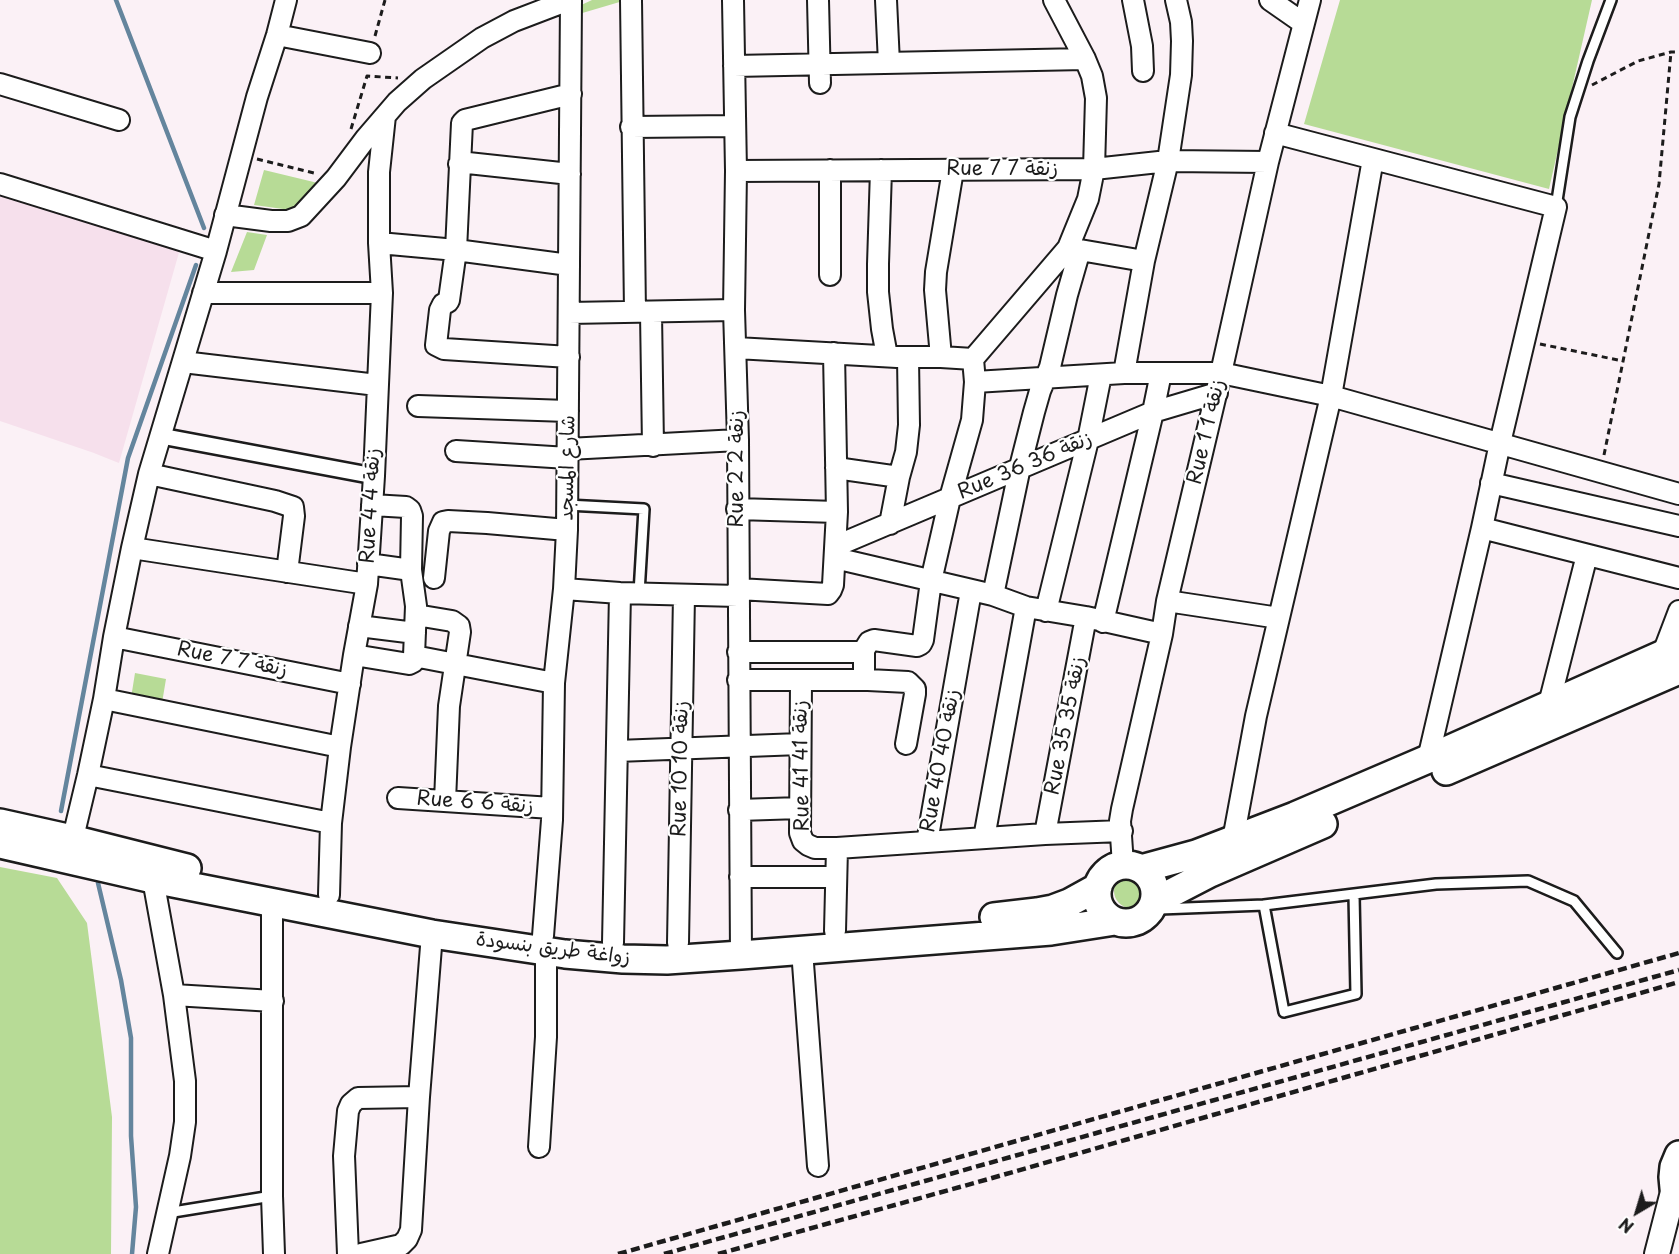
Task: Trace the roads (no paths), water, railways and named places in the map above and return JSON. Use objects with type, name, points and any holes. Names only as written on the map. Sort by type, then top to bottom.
[{"type":"main road","points":[[1674,656],[1209,873],[1153,906],[1145,916],[1133,923],[1124,924],[1115,921],[1106,916],[1100,907],[1097,897],[1098,886],[1109,871],[1196,854],[1233,840],[1305,812],[1549,704],[1674,656]]},
{"type":"main road","name":"زواغة طريق بنسودة","points":[[0,823],[153,879],[432,934],[544,944],[678,943],[802,950],[1051,930],[1115,921]]},
{"type":"main road","name":"زواغة طريق بنسودة","points":[[0,844],[70,849],[189,869],[329,895],[544,944],[622,959],[667,960],[808,932],[1037,912],[1069,903],[1098,886]]},
{"type":"main road","points":[[1132,867],[1148,875],[1153,883],[1155,892],[1153,906]]},
{"type":"main road","points":[[1676,1195],[1673,1174],[1679,1155]]},
{"type":"street","points":[[70,849],[104,699],[132,548],[150,474],[216,251],[257,97],[286,0]]},
{"type":"street","points":[[225,214],[271,221],[288,221],[301,216],[336,178],[397,102],[423,79],[482,38],[514,21],[570,0]]},
{"type":"street","name":"شارع المسجد","points":[[539,1147],[546,1037],[544,944],[552,808],[554,683],[564,589],[567,530],[570,0]]},
{"type":"street","points":[[631,0],[631,127],[653,446]]},
{"type":"street","name":"Rue 2 زنقة 2","points":[[733,0],[741,947]]},
{"type":"street","points":[[818,0],[819,74]]},
{"type":"street","points":[[886,0],[889,63]]},
{"type":"street","points":[[993,596],[1020,467],[1034,412],[1050,367],[1074,249],[1094,169],[1096,98],[1092,76],[1054,0]]},
{"type":"street","points":[[1133,0],[1142,46],[1143,71]]},
{"type":"street","points":[[1124,373],[1144,261],[1168,161],[1181,75],[1180,22],[1176,0]]},
{"type":"street","points":[[1270,0],[1303,23]]},
{"type":"street","name":"Rue 1 زنقة 1","points":[[1132,867],[1120,821],[1122,809],[1162,634],[1167,601],[1268,162],[1310,0]]},
{"type":"street","points":[[277,35],[370,53]]},
{"type":"street","points":[[734,66],[819,74],[889,63],[1084,58]]},
{"type":"street","points":[[0,84],[119,120]]},
{"type":"street","points":[[569,357],[444,349],[436,345],[440,309],[449,300],[456,250],[461,126],[465,120],[571,94]]},
{"type":"street","name":"Rue 4 زنقة 4","points":[[329,895],[332,823],[340,747],[367,584],[382,292],[379,172],[385,116]]},
{"type":"street","points":[[631,127],[734,126]]},
{"type":"street","points":[[1275,133],[1556,207],[1428,759]]},
{"type":"street","points":[[1233,840],[1256,716],[1331,396],[1373,159]]},
{"type":"street","name":"Rue 7 زنقة 7","points":[[736,171],[1094,169],[1168,161],[1268,162]]},
{"type":"street","points":[[459,164],[468,163],[570,174]]},
{"type":"street","points":[[830,170],[830,275]]},
{"type":"street","points":[[880,170],[878,292],[887,356]]},
{"type":"street","points":[[941,357],[935,290],[953,170]]},
{"type":"street","points":[[0,184],[216,251]]},
{"type":"street","points":[[379,243],[456,250],[569,266]]},
{"type":"street","points":[[1074,249],[1144,261]]},
{"type":"street","points":[[864,680],[864,652],[868,642],[874,640],[917,646],[923,640],[931,581],[950,498],[972,420],[975,382],[973,359],[1074,249]]},
{"type":"street","points":[[203,293],[382,292]]},
{"type":"street","points":[[569,313],[734,310]]},
{"type":"street","points":[[736,348],[908,358],[973,359]]},
{"type":"street","points":[[564,589],[684,595],[828,594],[833,585],[837,512],[834,354]]},
{"type":"street","points":[[890,524],[906,452],[909,425],[908,358]]},
{"type":"street","points":[[183,362],[377,386]]},
{"type":"street","points":[[975,382],[1124,373],[1221,374],[1331,396],[1672,493],[1657,520]]},
{"type":"street","name":"Rue 35 زنقة 35","points":[[1045,834],[1095,620],[1153,412],[1161,373]]},
{"type":"street","points":[[1046,610],[1088,440],[1101,375]]},
{"type":"street","name":"Rue 36 زنقة 36","points":[[836,552],[890,524],[1020,467],[1153,412],[1216,393]]},
{"type":"street","points":[[418,406],[568,411]]},
{"type":"street","points":[[161,436],[374,476]]},
{"type":"street","points":[[456,451],[568,454],[738,440]]},
{"type":"street","points":[[836,468],[899,477]]},
{"type":"street","points":[[150,474],[293,507],[294,516],[287,573]]},
{"type":"street","points":[[1491,483],[1679,526]]},
{"type":"street","points":[[354,655],[409,664],[413,662],[414,656],[412,516],[410,510],[399,505],[372,505]]},
{"type":"street","points":[[737,509],[837,512]]},
{"type":"street","points":[[434,578],[439,531],[443,522],[487,523],[567,530]]},
{"type":"street","points":[[1482,528],[1679,579]]},
{"type":"street","points":[[132,548],[367,584]]},
{"type":"street","points":[[836,552],[1026,607],[1162,634]]},
{"type":"street","points":[[1549,704],[1587,555]]},
{"type":"street","points":[[368,564],[411,570]]},
{"type":"street","name":"Rue 40 زنقة 40","points":[[837,848],[927,842],[971,591]]},
{"type":"street","points":[[613,943],[620,593]]},
{"type":"street","name":"Rue 10 زنقة 10","points":[[678,943],[684,595]]},
{"type":"street","points":[[1167,601],[1279,618]]},
{"type":"street","points":[[984,838],[1026,607]]},
{"type":"street","points":[[1674,656],[1679,611]]},
{"type":"street","points":[[359,626],[452,621],[459,626],[449,706],[445,801]]},
{"type":"street","name":"Rue 7 زنقة 7","points":[[114,637],[350,684]]},
{"type":"street","points":[[738,652],[864,652]]},
{"type":"street","points":[[414,656],[554,683]]},
{"type":"street","points":[[738,680],[908,682],[915,690],[915,694],[906,744]]},
{"type":"street","name":"Rue 41 زنقة 41","points":[[801,681],[800,833],[803,841],[815,848],[837,848],[835,931]]},
{"type":"street","points":[[104,699],[340,747]]},
{"type":"street","points":[[616,751],[800,744]]},
{"type":"street","points":[[88,775],[332,823]]},
{"type":"street","name":"Rue 6 زنقة 6","points":[[398,798],[552,808]]},
{"type":"street","points":[[739,810],[800,808]]},
{"type":"street","points":[[927,842],[1122,831]]},
{"type":"street","points":[[740,877],[836,877]]},
{"type":"street","points":[[153,879],[174,994],[185,1081],[185,1122],[180,1156],[158,1254]]},
{"type":"street","points":[[272,903],[274,1254]]},
{"type":"street","points":[[360,1254],[401,1245],[408,1239],[411,1230],[432,934]]},
{"type":"street","points":[[802,950],[818,1166]]},
{"type":"street","points":[[174,994],[273,1001]]},
{"type":"street","points":[[348,1254],[344,1156],[348,1111],[351,1104],[358,1098],[419,1097]]},
{"type":"street","points":[[1657,1254],[1676,1195]]},
{"type":"lane","points":[[1556,207],[1570,117],[1611,0]]},
{"type":"lane","points":[[567,505],[644,509],[639,593]]},
{"type":"lane","points":[[1153,906],[1264,905],[1436,884],[1528,881],[1574,901],[1617,953]]},
{"type":"lane","points":[[1264,905],[1284,1012],[1356,994],[1354,895]]},
{"type":"lane","points":[[167,1213],[272,1196]]},
{"type":"waterway","points":[[116,0],[204,228]]},
{"type":"waterway","points":[[61,811],[128,458],[196,265]]},
{"type":"waterway","points":[[98,883],[121,980],[131,1038],[131,1136],[136,1207],[132,1254]]},
{"type":"railway","points":[[618,1254],[1679,953]]},
{"type":"railway","points":[[664,1254],[1679,970]]},
{"type":"railway","points":[[718,1254],[1679,982]]}]
